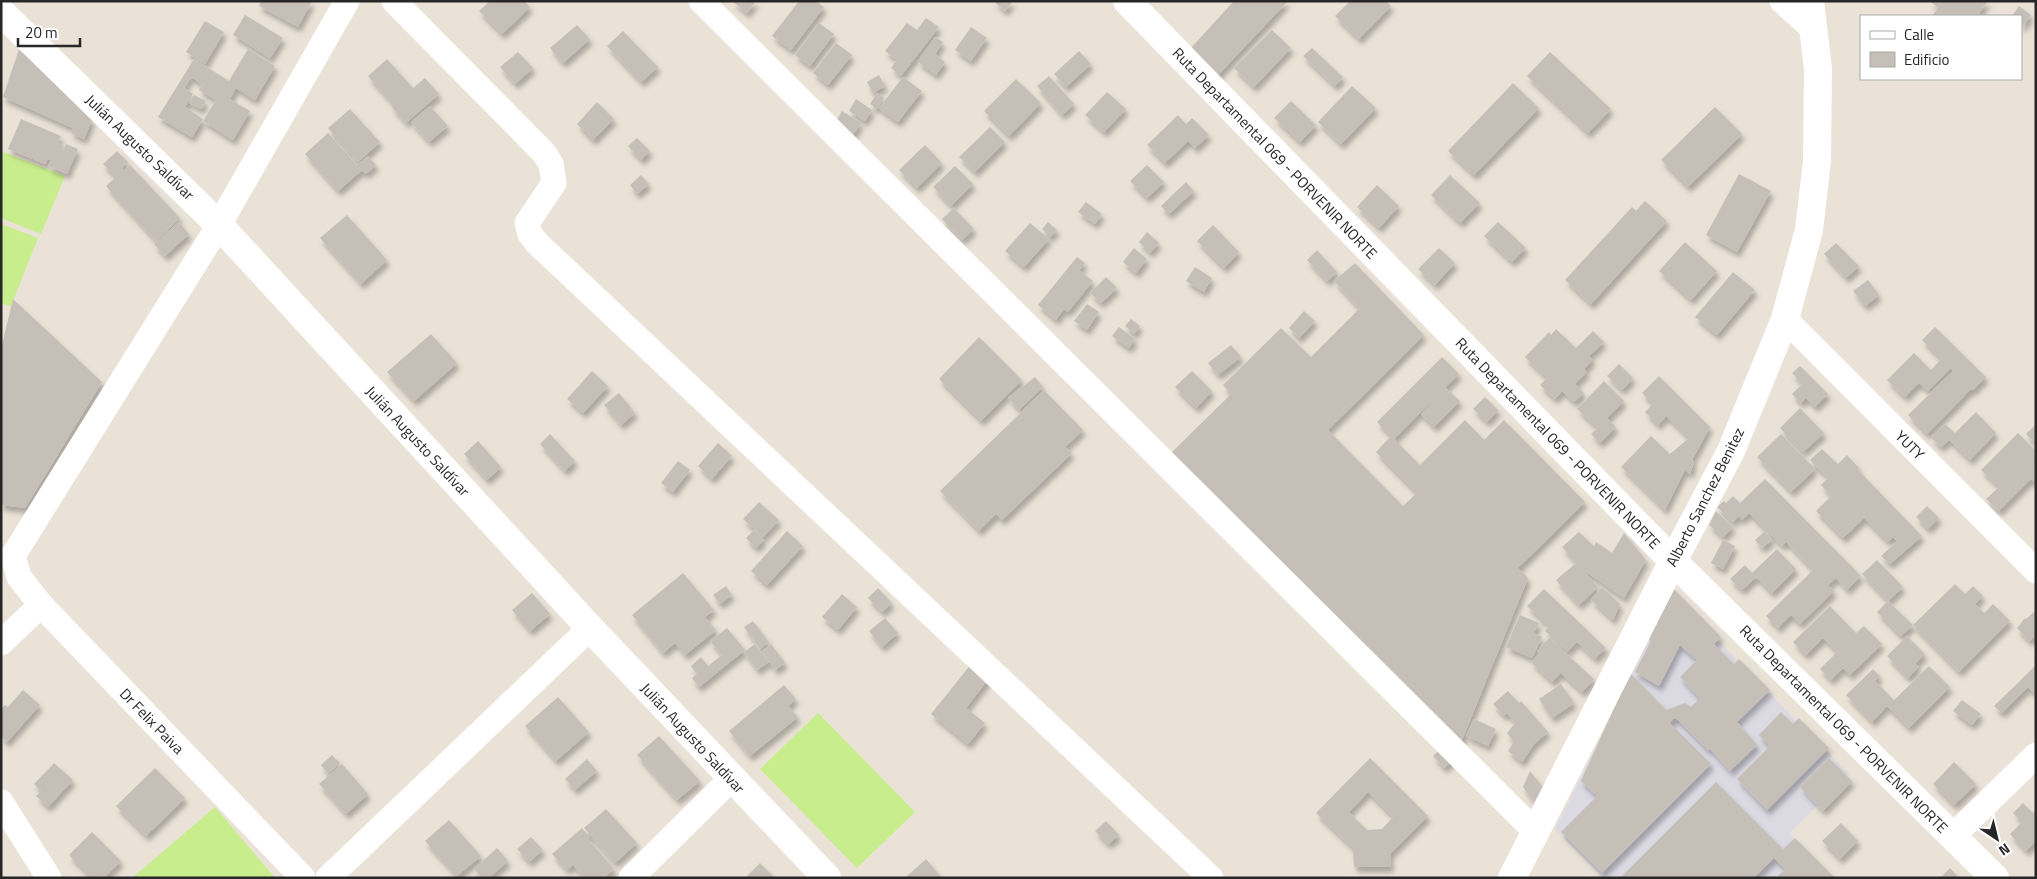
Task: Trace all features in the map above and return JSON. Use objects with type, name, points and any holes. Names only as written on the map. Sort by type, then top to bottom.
[{"type":"street","points":[[7,555],[219,225],[347,1]]},
{"type":"street","points":[[394,1],[544,153],[551,164],[554,183],[527,223],[530,234],[537,243],[1211,878]]},
{"type":"street","points":[[701,1],[1536,832]]},
{"type":"street","name":"Ruta Departamental 069 - PORVENIR NORTE","points":[[1127,1],[1673,561],[1995,878]]},
{"type":"street","points":[[1782,1],[1813,28]]},
{"type":"street","name":"Alberto Sanchez Benitez","points":[[1512,878],[1673,561],[1732,451],[1785,319],[1810,230],[1817,161],[1818,68],[1810,1]]},
{"type":"street","name":"Julián Augusto Saldívar","points":[[2,13],[219,225],[590,628],[731,779],[827,878]]},
{"type":"street","name":"YUTY","points":[[1785,319],[2036,571]]},
{"type":"street","name":"Dr Felix Paiva","points":[[7,555],[19,577],[41,605],[303,878]]},
{"type":"street","points":[[1,643],[41,605]]},
{"type":"street","points":[[328,878],[590,628]]},
{"type":"street","points":[[1953,836],[2036,754]]},
{"type":"street","points":[[631,878],[731,779]]},
{"type":"street","points":[[1,802],[49,878]]},
{"type":"shaded area","points":[[1672,594],[1849,774],[1790,833],[1834,878],[1603,878],[1555,829]]},
{"type":"green space","points":[[1,151],[65,176],[41,234],[1,218]]},
{"type":"green space","points":[[1,224],[38,238],[11,306],[1,303]]},
{"type":"green space","points":[[818,713],[915,812],[857,868],[760,769]]},
{"type":"green space","points":[[215,807],[275,878],[132,878]]},
{"type":"building","points":[[261,1],[312,1],[298,27],[259,6]]},
{"type":"building","points":[[490,1],[524,1],[530,7],[502,34],[479,11]]},
{"type":"building","points":[[732,1],[756,1],[747,13]]},
{"type":"building","points":[[799,1],[816,1],[824,7],[791,50],[772,36]]},
{"type":"building","points":[[993,1],[1013,1],[1005,11]]},
{"type":"building","points":[[1234,1],[1288,1],[1218,75],[1190,49]]},
{"type":"building","points":[[1350,1],[1386,1],[1391,6],[1359,39],[1335,16]]},
{"type":"building","points":[[1930,1],[1988,1],[1979,13],[1981,15],[1933,15],[1938,8]]},
{"type":"building","points":[[2019,6],[2031,15],[2022,28],[2022,15],[2013,15]]},
{"type":"building","points":[[245,15],[283,38],[270,58],[233,35]]},
{"type":"building","points":[[926,18],[939,27],[901,76],[891,68],[897,60],[885,51],[907,23],[917,30]]},
{"type":"building","points":[[205,21],[224,32],[205,64],[186,52]]},
{"type":"building","points":[[819,23],[834,34],[810,66],[795,55]]},
{"type":"building","points":[[577,25],[590,39],[563,63],[550,48]]},
{"type":"building","points":[[971,27],[987,38],[971,61],[955,50]]},
{"type":"building","points":[[1272,30],[1291,48],[1254,87],[1234,68]]},
{"type":"building","points":[[623,31],[658,67],[641,82],[607,46]]},
{"type":"building","points":[[935,37],[943,42],[935,54],[945,62],[936,75],[918,62]]},
{"type":"building","points":[[21,43],[92,120],[84,139],[71,133],[73,128],[3,97]]},
{"type":"building","points":[[836,43],[852,55],[828,85],[813,73]]},
{"type":"building","points":[[1312,48],[1343,77],[1335,86],[1303,56]]},
{"type":"building","points":[[248,49],[275,66],[255,100],[236,88],[230,99],[250,111],[233,140],[203,121],[216,100],[199,90],[202,84],[191,77],[184,88],[193,94],[185,107],[203,119],[192,137],[158,117],[194,59],[229,81]]},
{"type":"building","points":[[1079,51],[1091,64],[1066,87],[1054,74]]},
{"type":"building","points":[[518,52],[533,68],[515,84],[500,67]]},
{"type":"building","points":[[1550,52],[1611,109],[1588,133],[1527,76]]},
{"type":"building","points":[[387,59],[413,88],[425,78],[439,94],[406,123],[392,107],[394,105],[368,76]]},
{"type":"building","points":[[879,75],[885,86],[873,93],[867,82]]},
{"type":"building","points":[[1049,76],[1074,104],[1062,115],[1037,86]]},
{"type":"building","points":[[903,77],[922,91],[898,122],[879,108]]},
{"type":"building","points":[[1016,79],[1041,103],[1009,136],[984,111]]},
{"type":"building","points":[[1513,83],[1539,108],[1474,175],[1448,151]]},
{"type":"building","points":[[1352,86],[1376,108],[1341,144],[1318,122]]},
{"type":"building","points":[[1107,92],[1126,109],[1104,132],[1085,115]]},
{"type":"building","points":[[877,93],[884,97],[877,109],[870,104]]},
{"type":"building","points":[[194,95],[206,101],[201,109],[189,103]]},
{"type":"building","points":[[856,99],[872,110],[865,121],[849,111]]},
{"type":"building","points":[[1291,101],[1316,125],[1300,142],[1274,118]]},
{"type":"building","points":[[597,102],[614,119],[593,140],[577,124]]},
{"type":"building","points":[[430,106],[448,126],[429,142],[411,122]]},
{"type":"building","points":[[1715,107],[1742,134],[1688,187],[1661,160]]},
{"type":"building","points":[[350,109],[380,142],[358,162],[328,128]]},
{"type":"building","points":[[842,111],[861,123],[853,135],[835,123]]},
{"type":"building","points":[[1178,115],[1186,124],[1192,118],[1209,135],[1195,148],[1188,141],[1165,163],[1147,145]]},
{"type":"building","points":[[21,119],[61,136],[58,143],[63,145],[61,150],[63,151],[66,144],[78,149],[67,174],[48,166],[51,160],[48,159],[45,164],[8,149]]},
{"type":"building","points":[[990,127],[1005,142],[975,172],[959,157]]},
{"type":"building","points":[[328,133],[357,165],[368,156],[376,165],[366,174],[362,170],[338,191],[305,154]]},
{"type":"building","points":[[637,138],[650,151],[641,160],[628,146]]},
{"type":"building","points":[[925,145],[942,163],[917,188],[899,170]]},
{"type":"building","points":[[117,151],[128,162],[122,168],[124,170],[130,165],[180,218],[156,241],[106,186],[116,177],[103,164]]},
{"type":"building","points":[[1147,165],[1164,182],[1147,198],[1130,181]]},
{"type":"building","points":[[955,166],[973,184],[951,206],[933,187]]},
{"type":"building","points":[[1739,174],[1771,191],[1737,252],[1706,235]]},
{"type":"building","points":[[641,175],[649,184],[637,194],[630,185]]},
{"type":"building","points":[[1450,175],[1480,203],[1460,223],[1431,195]]},
{"type":"building","points":[[1186,182],[1194,191],[1169,214],[1161,206]]},
{"type":"building","points":[[1377,185],[1399,206],[1379,228],[1357,207]]},
{"type":"building","points":[[1645,201],[1667,221],[1591,304],[1565,280],[1632,207],[1636,211]]},
{"type":"building","points":[[1086,202],[1102,214],[1095,224],[1078,212]]},
{"type":"building","points":[[954,208],[974,229],[962,240],[942,219]]},
{"type":"building","points":[[347,215],[387,260],[361,284],[320,238]]},
{"type":"building","points":[[179,222],[189,234],[165,256],[154,244]]},
{"type":"building","points":[[1048,222],[1057,230],[1050,237],[1042,229]]},
{"type":"building","points":[[1498,222],[1526,248],[1512,262],[1484,236]]},
{"type":"building","points":[[1030,223],[1049,239],[1024,267],[1005,251]]},
{"type":"building","points":[[1213,225],[1239,252],[1224,268],[1197,241]]},
{"type":"building","points":[[1147,232],[1159,243],[1150,253],[1139,242]]},
{"type":"building","points":[[1685,242],[1717,271],[1691,300],[1659,271]]},
{"type":"building","points":[[1836,243],[1859,266],[1846,278],[1824,254]]},
{"type":"building","points":[[1134,248],[1147,259],[1136,273],[1123,262]]},
{"type":"building","points":[[1439,248],[1455,263],[1435,285],[1418,269]]},
{"type":"building","points":[[1317,250],[1337,272],[1327,281],[1307,260]]},
{"type":"building","points":[[1077,257],[1085,263],[1079,270],[1093,281],[1068,312],[1064,309],[1056,320],[1038,305]]},
{"type":"building","points":[[1355,263],[1424,335],[1328,430],[1403,506],[1417,493],[1376,452],[1391,436],[1377,422],[1442,357],[1459,374],[1394,439],[1420,465],[1465,420],[1484,440],[1504,420],[1585,502],[1518,568],[1528,578],[1460,745],[1170,454],[1231,394],[1223,385],[1281,328],[1311,357],[1366,302],[1359,308],[1334,281]]},
{"type":"building","points":[[1195,267],[1212,278],[1204,292],[1186,281]]},
{"type":"building","points":[[1733,272],[1755,290],[1717,335],[1695,317]]},
{"type":"building","points":[[1106,277],[1117,288],[1101,303],[1090,293]]},
{"type":"building","points":[[1868,280],[1879,295],[1865,306],[1853,291]]},
{"type":"building","points":[[13,299],[102,382],[25,508],[1,505],[1,349]]},
{"type":"building","points":[[1087,304],[1099,312],[1087,330],[1074,321]]},
{"type":"building","points":[[1304,311],[1315,321],[1299,338],[1289,328]]},
{"type":"building","points":[[1131,319],[1140,326],[1134,334],[1125,326]]},
{"type":"building","points":[[1119,327],[1135,339],[1129,348],[1112,336]]},
{"type":"building","points":[[1935,327],[1986,377],[1973,390],[1971,389],[1927,434],[1908,415],[1953,371],[1951,368],[1928,391],[1919,383],[1905,397],[1887,380],[1914,353],[1931,370],[1941,359],[1922,340]]},
{"type":"building","points":[[1556,329],[1576,348],[1593,331],[1604,342],[1589,356],[1593,360],[1584,369],[1587,372],[1575,384],[1584,393],[1574,402],[1562,391],[1555,399],[1540,385],[1547,378],[1525,357],[1549,332],[1551,335]]},
{"type":"building","points":[[431,334],[457,363],[414,401],[387,372]]},
{"type":"building","points":[[979,337],[1022,380],[981,421],[939,379]]},
{"type":"building","points":[[1231,345],[1241,357],[1218,375],[1208,363]]},
{"type":"building","points":[[1619,364],[1633,378],[1622,390],[1607,376]]},
{"type":"building","points":[[1800,366],[1828,394],[1815,407],[1806,398],[1801,403],[1792,394],[1802,384],[1792,373]]},
{"type":"building","points":[[592,371],[608,386],[583,413],[567,399]]},
{"type":"building","points":[[1192,371],[1212,391],[1196,408],[1175,387]]},
{"type":"building","points":[[1659,376],[1710,427],[1692,460],[1694,462],[1690,474],[1685,470],[1665,510],[1621,467],[1651,436],[1670,454],[1689,438],[1666,416],[1658,425],[1645,412],[1653,404],[1642,393]]},
{"type":"building","points":[[1035,377],[1043,387],[1019,410],[1008,398]]},
{"type":"building","points":[[1604,381],[1624,401],[1607,418],[1616,427],[1600,443],[1591,434],[1598,428],[1577,409]]},
{"type":"building","points":[[1446,388],[1460,401],[1434,427],[1421,414]]},
{"type":"building","points":[[1044,390],[1083,430],[1065,447],[1072,453],[1002,520],[996,514],[979,531],[940,491]]},
{"type":"building","points":[[619,393],[635,413],[621,425],[604,405]]},
{"type":"building","points":[[1485,397],[1498,410],[1487,422],[1473,409]]},
{"type":"building","points":[[1800,408],[1824,433],[1803,452],[1780,428]]},
{"type":"building","points":[[1976,412],[1996,433],[1970,460],[1949,440],[1941,447],[1931,438],[1945,424],[1955,433]]},
{"type":"building","points":[[2036,424],[2036,444],[2026,434]]},
{"type":"building","points":[[2018,433],[2036,451],[2033,457],[2036,460],[2036,484],[2031,479],[1999,511],[1986,499],[1999,487],[1981,470]]},
{"type":"building","points":[[550,434],[575,461],[565,471],[540,444]]},
{"type":"building","points":[[1781,434],[1815,469],[1791,492],[1757,457]]},
{"type":"building","points":[[478,441],[501,467],[487,480],[464,454]]},
{"type":"building","points":[[718,443],[732,456],[712,479],[698,466]]},
{"type":"building","points":[[1822,449],[1838,464],[1847,455],[1859,468],[1858,470],[1922,536],[1890,564],[1881,556],[1897,541],[1893,537],[1888,542],[1864,518],[1843,538],[1816,511],[1831,496],[1821,485],[1828,478],[1810,460]]},
{"type":"building","points":[[678,461],[690,470],[673,492],[661,483]]},
{"type":"building","points":[[1765,479],[1861,576],[1847,590],[1836,578],[1828,585],[1834,591],[1800,624],[1791,615],[1778,628],[1766,616],[1813,570],[1786,542],[1782,546],[1749,513],[1742,520],[1739,516],[1733,522],[1717,507],[1724,501],[1726,503],[1733,496],[1740,503]]},
{"type":"building","points":[[759,502],[779,520],[763,537],[743,519]]},
{"type":"building","points":[[1927,506],[1939,518],[1928,529],[1916,517]]},
{"type":"building","points":[[1716,511],[1733,527],[1723,537],[1709,525]]},
{"type":"building","points":[[754,530],[764,540],[756,548],[746,538]]},
{"type":"building","points":[[787,531],[803,546],[767,585],[751,571]]},
{"type":"building","points":[[1765,531],[1772,540],[1762,548],[1755,540]]},
{"type":"building","points":[[1579,532],[1594,546],[1596,542],[1612,553],[1624,533],[1646,560],[1624,598],[1582,569],[1598,587],[1579,605],[1556,580],[1576,563],[1562,547]]},
{"type":"building","points":[[1723,540],[1735,546],[1723,569],[1711,563]]},
{"type":"building","points":[[1777,549],[1796,569],[1772,593],[1756,577],[1742,590],[1730,579],[1745,565],[1752,573]]},
{"type":"building","points":[[1877,560],[1903,587],[1888,601],[1862,574]]},
{"type":"building","points":[[683,573],[714,610],[705,617],[716,630],[685,655],[675,643],[663,653],[632,615]]},
{"type":"building","points":[[1955,584],[1965,594],[1973,586],[1983,596],[1975,604],[1984,613],[1993,604],[2010,621],[1959,672],[1913,625]]},
{"type":"building","points":[[726,586],[732,595],[720,604],[713,595]]},
{"type":"building","points":[[1602,587],[1620,604],[1613,620],[1591,600]]},
{"type":"building","points":[[878,588],[892,603],[882,612],[868,598]]},
{"type":"building","points":[[1673,588],[1721,637],[1714,644],[1734,664],[1739,659],[1770,690],[1737,722],[1757,745],[1730,771],[1710,749],[1708,750],[1674,718],[1670,723],[1711,764],[1602,873],[1561,832],[1597,796],[1581,781],[1630,673],[1666,710],[1685,703],[1691,707],[1700,698],[1680,677],[1697,660],[1680,645],[1659,686],[1635,672],[1651,641],[1648,639]]},
{"type":"building","points":[[1544,589],[1606,648],[1595,659],[1577,642],[1567,652],[1545,631],[1549,626],[1527,606]]},
{"type":"building","points":[[532,593],[550,614],[530,631],[512,610]]},
{"type":"building","points":[[842,594],[857,607],[838,630],[822,617]]},
{"type":"building","points":[[1888,601],[1913,625],[1901,636],[1877,612]]},
{"type":"building","points":[[1830,606],[1856,633],[1864,626],[1882,644],[1850,675],[1843,668],[1831,680],[1820,669],[1837,652],[1823,638],[1806,655],[1793,642]]},
{"type":"building","points":[[2036,610],[2036,636],[2029,641],[2017,628],[2025,618]]},
{"type":"building","points":[[1520,615],[1539,623],[1534,633],[1542,637],[1532,658],[1506,647]]},
{"type":"building","points":[[885,618],[898,633],[882,647],[869,631]]},
{"type":"building","points":[[753,621],[769,642],[760,649],[744,627]]},
{"type":"building","points":[[727,628],[745,650],[699,687],[692,678],[697,674],[691,666],[701,657],[708,666],[722,655],[710,641]]},
{"type":"building","points":[[1907,636],[1925,654],[1915,664],[1919,667],[1908,678],[1887,656]]},
{"type":"building","points":[[1549,638],[1594,679],[1582,692],[1561,673],[1552,682],[1531,662],[1540,653],[1537,651]]},
{"type":"building","points":[[755,644],[769,662],[757,670],[744,652]]},
{"type":"building","points":[[771,644],[785,663],[775,670],[762,651]]},
{"type":"building","points":[[972,663],[990,677],[966,708],[985,723],[968,744],[931,714]]},
{"type":"building","points":[[2036,665],[2036,695],[2028,687],[2002,713],[1994,706]]},
{"type":"building","points":[[1929,666],[1950,687],[1909,728],[1887,706],[1872,722],[1846,695],[1873,669],[1880,676],[1875,681],[1894,700]]},
{"type":"building","points":[[1561,684],[1574,703],[1552,718],[1539,699]]},
{"type":"building","points":[[784,685],[796,699],[788,706],[798,717],[750,756],[729,731]]},
{"type":"building","points":[[23,690],[40,705],[7,742],[1,737],[1,709],[5,705],[8,707]]},
{"type":"building","points":[[1508,691],[1519,703],[1521,701],[1548,732],[1534,744],[1522,762],[1508,751],[1514,742],[1507,733],[1515,723],[1507,713],[1504,716],[1493,704]]},
{"type":"building","points":[[558,697],[589,732],[556,761],[525,726]]},
{"type":"building","points":[[1962,700],[1981,714],[1972,725],[1953,711]]},
{"type":"building","points":[[1781,712],[1793,724],[1799,718],[1829,748],[1767,810],[1737,779],[1770,746],[1759,735]]},
{"type":"building","points":[[1474,719],[1496,729],[1488,746],[1466,736]]},
{"type":"building","points":[[659,736],[700,781],[677,800],[637,755]]},
{"type":"building","points":[[1443,747],[1453,760],[1444,768],[1433,756]]},
{"type":"building","points":[[332,755],[340,763],[328,774],[321,765]]},
{"type":"building","points":[[1370,758],[1428,816],[1390,854],[1391,867],[1354,867],[1353,848],[1316,813]],"holes":[[[1368,792],[1393,817],[1382,829],[1367,830],[1349,812]]]},
{"type":"building","points":[[1829,758],[1852,781],[1823,811],[1800,787]]},
{"type":"building","points":[[587,759],[597,771],[575,790],[565,779]]},
{"type":"building","points":[[1954,762],[1976,784],[1954,805],[1933,784]]},
{"type":"building","points":[[54,763],[73,780],[48,807],[36,796],[41,791],[34,784]]},
{"type":"building","points":[[342,764],[368,794],[346,814],[319,784]]},
{"type":"building","points":[[155,768],[185,798],[146,836],[116,806]]},
{"type":"building","points":[[1530,771],[1544,789],[1536,804],[1523,787]]},
{"type":"building","points":[[1716,782],[1783,849],[1795,838],[1835,878],[1776,878],[1785,869],[1774,858],[1754,878],[1620,878]]},
{"type":"building","points":[[2023,803],[2033,813],[2034,811],[2036,813],[2036,841],[2026,851],[2010,834],[2022,822],[2013,813]]},
{"type":"building","points":[[606,809],[637,843],[615,863],[584,828]]},
{"type":"building","points":[[449,820],[481,856],[457,876],[425,841]]},
{"type":"building","points":[[1106,821],[1119,835],[1108,844],[1095,831]]},
{"type":"building","points":[[1841,823],[1858,841],[1840,859],[1822,841]]},
{"type":"building","points":[[582,828],[590,837],[588,839],[614,869],[604,878],[585,878],[573,865],[567,870],[552,854]]},
{"type":"building","points":[[92,832],[121,861],[104,878],[92,878],[69,855]]},
{"type":"building","points":[[531,837],[543,850],[529,862],[517,849]]},
{"type":"building","points":[[497,848],[508,861],[489,878],[482,878],[474,869]]},
{"type":"building","points":[[926,859],[942,878],[905,878]]},
{"type":"building","points":[[760,863],[775,878],[745,878]]},
{"type":"building","points":[[1950,868],[1959,878],[1940,878]]}]
